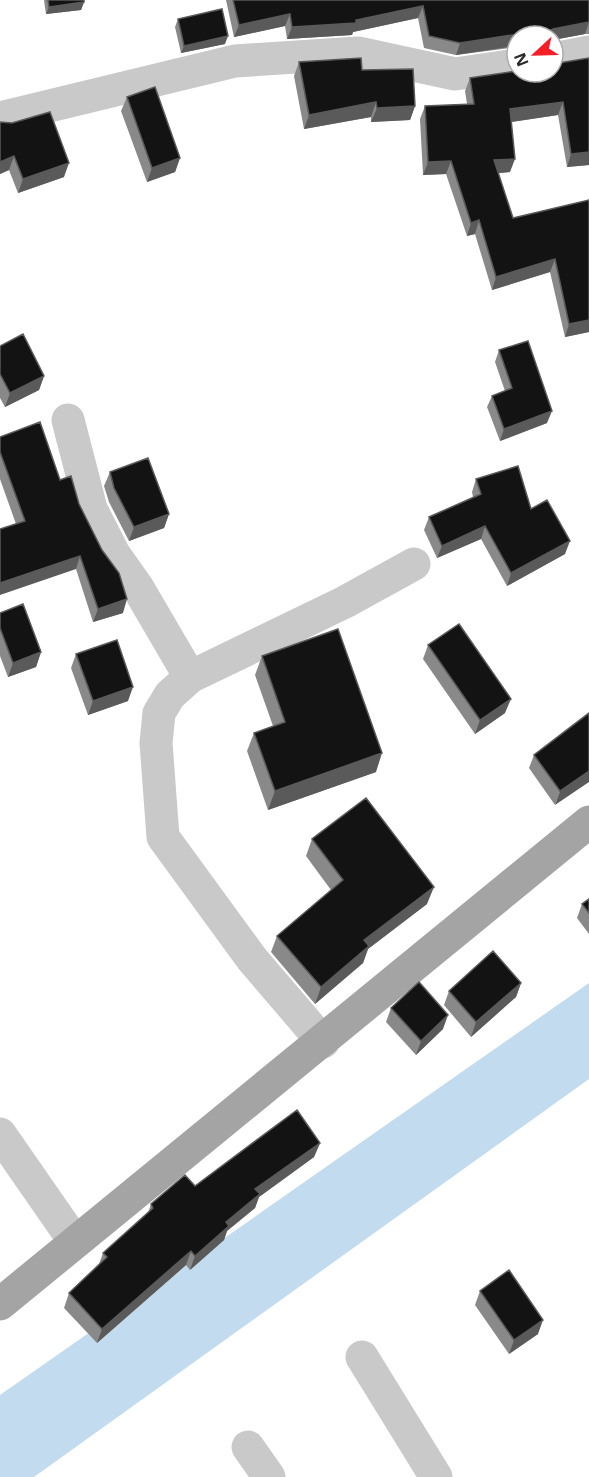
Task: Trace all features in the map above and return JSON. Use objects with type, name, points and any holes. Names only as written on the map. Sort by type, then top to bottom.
[{"type":"main road","points":[[0,1304],[589,822]]},
{"type":"street","points":[[565,56],[589,52]]},
{"type":"street","points":[[0,118],[235,61],[358,53],[455,74],[505,67]]},
{"type":"street","points":[[68,420],[91,509],[114,554],[138,588],[190,677]]},
{"type":"street","points":[[323,1042],[252,960],[163,837],[156,743],[159,713],[170,695],[190,677],[345,602],[414,564]]},
{"type":"street","points":[[0,1134],[75,1242]]},
{"type":"street","points":[[362,1357],[436,1477]]},
{"type":"street","points":[[248,1447],[269,1477]]},
{"type":"water","points":[[589,983],[589,1079],[34,1477],[0,1477],[0,1395]]},
{"type":"building","points":[[48,0],[84,0],[84,2],[49,7]]},
{"type":"building","points":[[233,0],[589,0],[589,22],[565,27],[565,24],[505,24],[505,36],[460,43],[429,36],[423,6],[356,20],[356,23],[292,27],[290,14],[239,25]]},
{"type":"building","points":[[222,9],[228,36],[184,46],[178,19]]},
{"type":"building","points":[[361,58],[362,70],[413,69],[415,106],[377,108],[376,102],[309,115],[299,62]]},
{"type":"building","points":[[589,58],[589,152],[571,154],[563,102],[510,109],[515,159],[494,160],[513,218],[589,200],[589,320],[569,324],[555,259],[496,277],[479,220],[471,223],[451,161],[428,162],[425,106],[474,104],[470,78],[505,73],[505,84],[565,84],[565,62]]},
{"type":"building","points":[[155,87],[180,158],[152,168],[127,97]]},
{"type":"building","points":[[50,112],[69,163],[23,179],[14,156],[0,162],[0,122],[12,123]]},
{"type":"building","points":[[23,334],[44,376],[10,393],[0,374],[0,346]]},
{"type":"building","points":[[528,341],[552,411],[504,429],[492,396],[512,388],[499,350]]},
{"type":"building","points":[[40,422],[60,480],[71,476],[79,504],[102,550],[119,573],[127,599],[98,609],[80,556],[0,583],[0,529],[25,521],[0,452],[0,437]]},
{"type":"building","points":[[148,458],[169,514],[134,527],[114,488],[110,472]]},
{"type":"building","points":[[518,466],[531,509],[547,500],[570,541],[511,573],[485,526],[442,546],[429,517],[481,494],[476,479]]},
{"type":"building","points":[[23,604],[41,652],[13,663],[0,628],[0,613]]},
{"type":"building","points":[[459,624],[511,699],[480,720],[428,645]]},
{"type":"building","points":[[338,629],[382,753],[275,791],[254,733],[285,722],[262,656]]},
{"type":"building","points":[[117,640],[133,687],[93,701],[76,654]]},
{"type":"building","points":[[589,713],[589,771],[560,791],[534,755]]},
{"type":"building","points":[[366,798],[434,887],[364,940],[369,946],[321,987],[277,936],[343,880],[312,839]]},
{"type":"building","points":[[589,899],[589,913],[582,904]]},
{"type":"building","points":[[493,951],[521,983],[476,1022],[449,991]]},
{"type":"building","points":[[419,982],[448,1015],[421,1041],[391,1008]]},
{"type":"building","points":[[297,1110],[320,1143],[255,1189],[260,1194],[226,1222],[229,1226],[195,1256],[191,1251],[102,1329],[69,1293],[107,1257],[103,1253],[153,1208],[151,1204],[185,1175],[195,1186]]},
{"type":"building","points":[[509,1270],[543,1320],[514,1340],[480,1291]]}]
